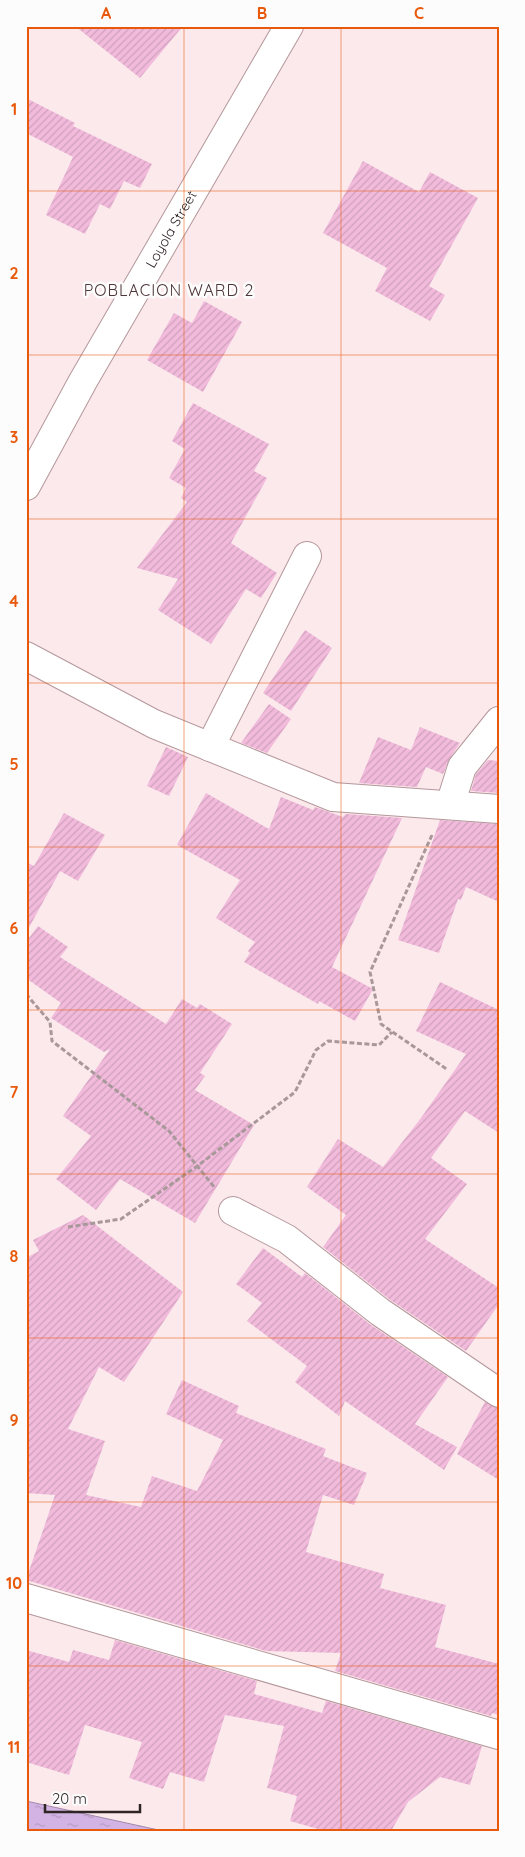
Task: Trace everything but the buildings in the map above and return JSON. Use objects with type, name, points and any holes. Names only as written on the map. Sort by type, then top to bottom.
[{"type":"street","name":"Loyola Street","points":[[26,486],[82,381],[289,26]]},
{"type":"street","points":[[210,747],[307,556]]},
{"type":"street","points":[[26,656],[154,724],[333,796],[499,809]]},
{"type":"street","points":[[448,805],[462,766],[499,721]]},
{"type":"street","points":[[233,1211],[287,1239],[380,1312],[499,1393]]},
{"type":"street","points":[[26,1598],[499,1735]]},
{"type":"path","points":[[448,805],[370,972],[380,1024],[448,1070]]},
{"type":"path","points":[[26,994],[50,1022],[52,1041],[169,1131],[233,1211]]},
{"type":"path","points":[[68,1227],[121,1219],[196,1167],[295,1092],[316,1050],[328,1041],[380,1045],[392,1032]]},
{"type":"water","points":[[26,1801],[163,1831],[26,1831]]},
{"type":"district","name":"POBLACION WARD 2","points":[[169,290]]}]
